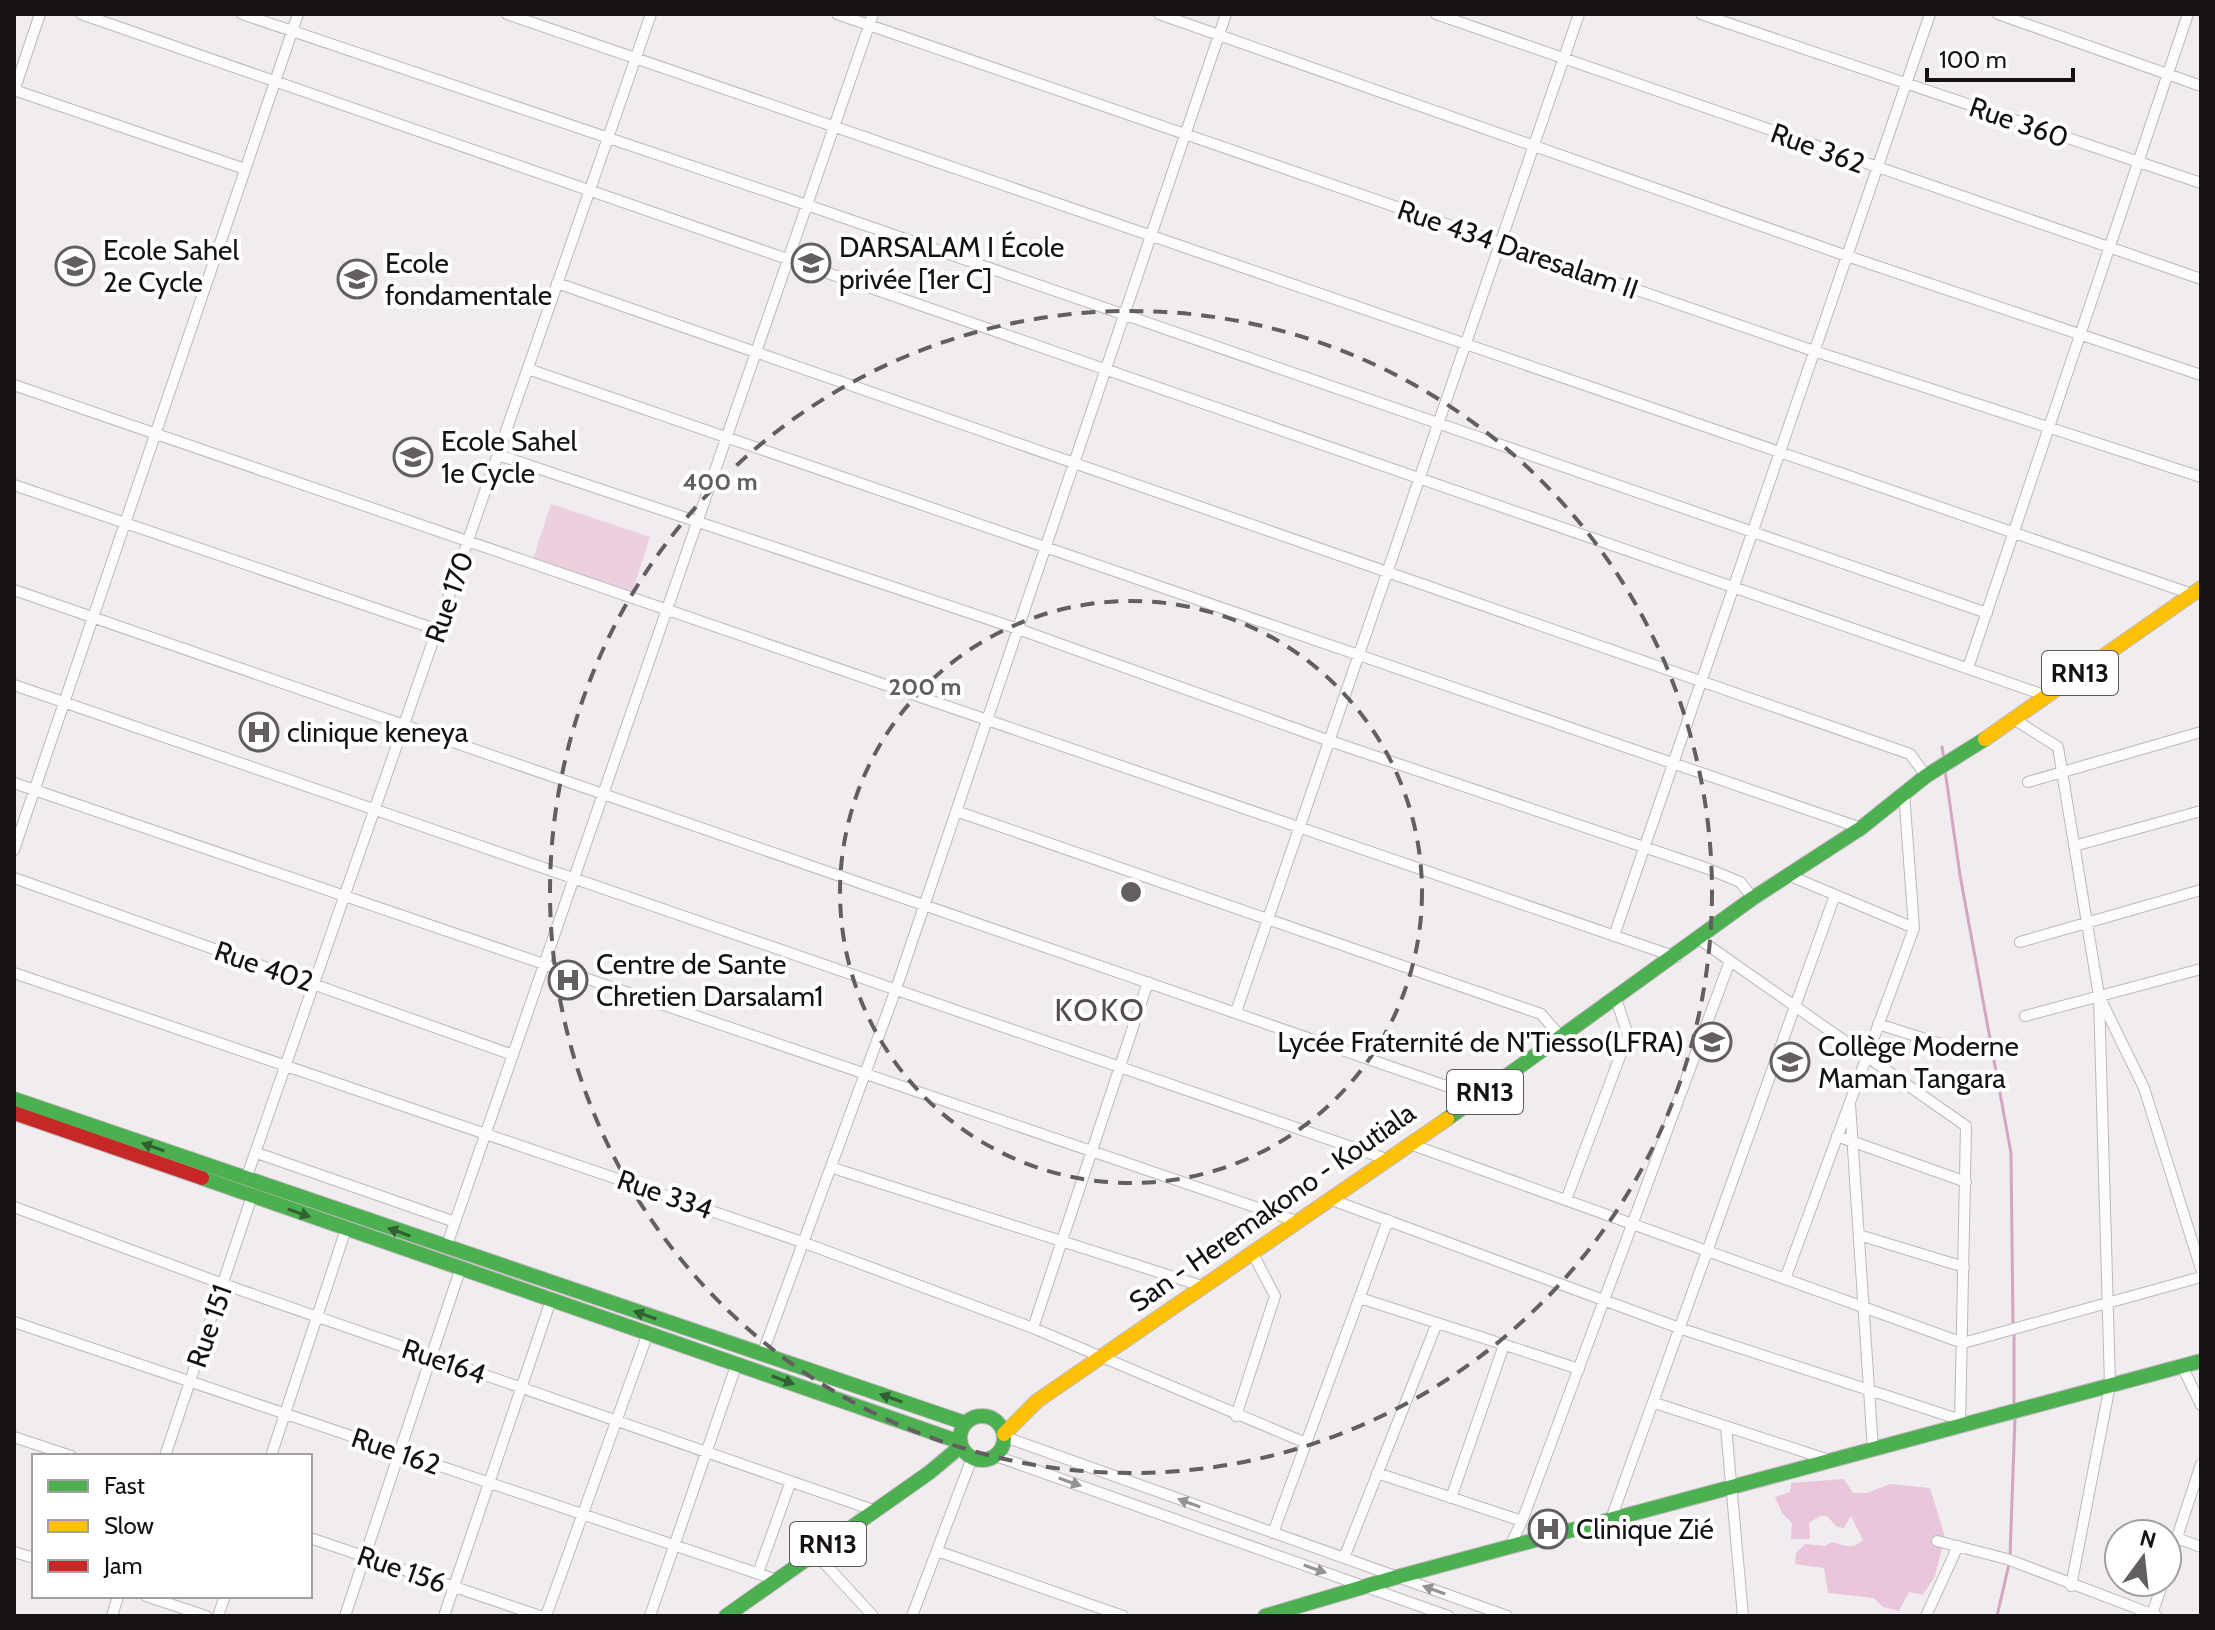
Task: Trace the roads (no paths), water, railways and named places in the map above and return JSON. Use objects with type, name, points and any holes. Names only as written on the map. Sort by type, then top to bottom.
[{"type":"main road","name":"RN13","points":[[1926,776],[2015,720],[2196,591]]},
{"type":"main road","name":"San - Heremakono - Koutiala","points":[[1037,1401],[1389,1160],[1676,957],[1753,898],[1861,828],[1926,776]]},
{"type":"main road","points":[[14,1099],[965,1423],[979,1416],[995,1420],[1005,1436],[996,1456],[984,1461],[972,1458],[960,1444],[737,1363],[460,1270],[14,1113]]},
{"type":"main road","points":[[1265,1616],[1961,1423],[2201,1361]]},
{"type":"main road","name":"RN13","points":[[995,1420],[1037,1401]]},
{"type":"main road","name":"RN13","points":[[1005,1436],[1037,1401]]},
{"type":"main road","points":[[960,1444],[965,1423]]},
{"type":"main road","name":"RN13","points":[[726,1616],[930,1472],[960,1444]]},
{"type":"main road","name":"RN13","points":[[930,1472],[972,1458]]},
{"type":"street","points":[[40,14],[14,90],[245,169]]},
{"type":"street","points":[[81,14],[2047,696]]},
{"type":"street","points":[[242,14],[807,205],[1987,613]]},
{"type":"street","points":[[14,850],[298,14]]},
{"type":"street","points":[[507,14],[2196,591]]},
{"type":"street","name":"Rue 170","points":[[246,1179],[651,14]]},
{"type":"street","name":"Rue 434 Daresalam II","points":[[837,14],[871,20],[1185,134],[1814,351],[2201,477]]},
{"type":"street","points":[[1159,14],[1847,256],[2201,375]]},
{"type":"street","points":[[762,1355],[896,989],[1226,14]]},
{"type":"street","name":"Rue 362","points":[[1436,14],[2201,279]]},
{"type":"street","points":[[1236,1012],[1579,14]]},
{"type":"street","name":"Rue 360","points":[[1701,14],[2201,183]]},
{"type":"street","points":[[1614,936],[1930,14]]},
{"type":"street","points":[[1998,14],[2201,86]]},
{"type":"street","points":[[1968,668],[2188,14]]},
{"type":"street","points":[[446,1248],[871,20]]},
{"type":"street","points":[[557,283],[1074,460],[1700,683],[1910,754],[1926,776]]},
{"type":"street","points":[[528,369],[1861,828]]},
{"type":"street","points":[[14,385],[1676,957]]},
{"type":"street","points":[[498,455],[1018,629],[1330,741],[1644,848],[1740,882],[1753,898]]},
{"type":"street","points":[[14,485],[438,630]]},
{"type":"street","points":[[14,590],[1478,1097]]},
{"type":"street","points":[[14,685],[573,881],[1389,1160]]},
{"type":"street","points":[[2015,720],[2058,747],[2099,996],[2110,1385],[2071,1586]]},
{"type":"street","points":[[2028,782],[2201,732]]},
{"type":"street","points":[[14,783],[1299,1222]]},
{"type":"street","points":[[1785,1279],[1914,928],[1904,793]]},
{"type":"street","points":[[956,811],[1541,1014],[1561,1037]]},
{"type":"street","points":[[2074,846],[2201,811]]},
{"type":"street","points":[[1788,875],[1914,928]]},
{"type":"street","name":"Rue 402","points":[[14,878],[513,1055]]},
{"type":"street","points":[[2020,942],[2201,890]]},
{"type":"street","points":[[1611,1519],[1682,1329],[1835,895]]},
{"type":"street","points":[[1332,1200],[1682,1329],[1961,1423],[1966,1126],[1699,939]]},
{"type":"street","points":[[1510,1546],[1522,1521],[1730,961]]},
{"type":"street","points":[[2025,1016],[2201,969]]},
{"type":"street","name":"Rue 334","points":[[14,973],[805,1243],[1033,1328],[1098,1358],[1306,1443]]},
{"type":"street","points":[[1033,1328],[1148,982]]},
{"type":"street","points":[[2099,996],[2144,1088],[2201,1269]]},
{"type":"street","points":[[1566,1200],[1628,1035],[1616,999]]},
{"type":"street","points":[[1878,1024],[1960,1050]]},
{"type":"street","points":[[1850,1101],[1873,1449]]},
{"type":"street","points":[[1837,1136],[1966,1182]]},
{"type":"street","points":[[1410,1144],[1963,1343],[2201,1277]]},
{"type":"street","points":[[257,1153],[455,1222]]},
{"type":"street","points":[[833,1168],[1205,1287]]},
{"type":"street","name":"Rue 151","points":[[166,1454],[252,1196]]},
{"type":"street","name":"Rue164","points":[[14,1207],[223,1284],[876,1511]]},
{"type":"street","points":[[1273,1533],[1388,1220]]},
{"type":"street","points":[[272,1454],[346,1229]]},
{"type":"street","points":[[1859,1235],[1964,1267]]},
{"type":"street","points":[[1236,1416],[1275,1296],[1253,1254]]},
{"type":"street","points":[[345,1616],[460,1270]]},
{"type":"street","points":[[1360,1298],[1579,1369]]},
{"type":"street","points":[[444,1616],[551,1300]]},
{"type":"street","name":"Rue 162","points":[[14,1322],[777,1580]]},
{"type":"street","points":[[1344,1558],[1437,1323]]},
{"type":"street","points":[[546,1616],[648,1333]]},
{"type":"street","points":[[1451,1498],[1504,1345]]},
{"type":"street","points":[[650,1616],[737,1363]]},
{"type":"street","points":[[2182,1366],[2201,1405]]},
{"type":"street","points":[[1655,1403],[1831,1460]]},
{"type":"street","points":[[1726,1427],[1743,1616]]},
{"type":"street","points":[[1005,1436],[1507,1616]]},
{"type":"street","points":[[14,1437],[65,1454]]},
{"type":"street","points":[[996,1456],[1448,1616]]},
{"type":"street","points":[[912,1616],[972,1458]]},
{"type":"street","points":[[2183,1520],[2201,1464]]},
{"type":"street","points":[[1377,1473],[1522,1521]]},
{"type":"street","points":[[758,1573],[791,1481]]},
{"type":"street","name":"Rue 156","points":[[312,1539],[540,1616]]},
{"type":"street","points":[[1937,1541],[2007,1559],[2071,1586],[2154,1615]]},
{"type":"street","points":[[1926,1616],[1958,1546]]},
{"type":"street","points":[[937,1551],[1123,1616]]},
{"type":"street","points":[[815,1553],[873,1616]]},
{"type":"street","points":[[152,1598],[206,1616]]},
{"type":"waterway","points":[[1942,747],[1944,759]]},
{"type":"waterway","points":[[1945,770],[1960,875],[2011,1153],[2013,1325]]},
{"type":"waterway","points":[[2014,1333],[2014,1405]]},
{"type":"waterway","points":[[2010,1557],[2015,1417]]},
{"type":"waterway","points":[[1997,1616],[2009,1564]]},
{"type":"place","name":"DARSALAM I École privée [1er C]","points":[[811,263]]},
{"type":"place","name":"Ecole Sahel 2e Cycle","points":[[75,266]]},
{"type":"place","name":"Ecole fondamentale","points":[[357,279]]},
{"type":"place","name":"Ecole Sahel 1e Cycle","points":[[413,457]]},
{"type":"place","name":"clinique keneya","points":[[259,732]]},
{"type":"place","name":"Centre de Sante Chretien Darsalam1","points":[[568,980]]},
{"type":"place","name":"Lycée Fraternité de N'Tiesso(LFRA)","points":[[1712,1042]]},
{"type":"place","name":"Collège Moderne Maman Tangara","points":[[1790,1062]]},
{"type":"place","name":"Clinique Zié","points":[[1548,1529]]},
{"type":"district","name":"KOKO","points":[[1100,1010]]}]
